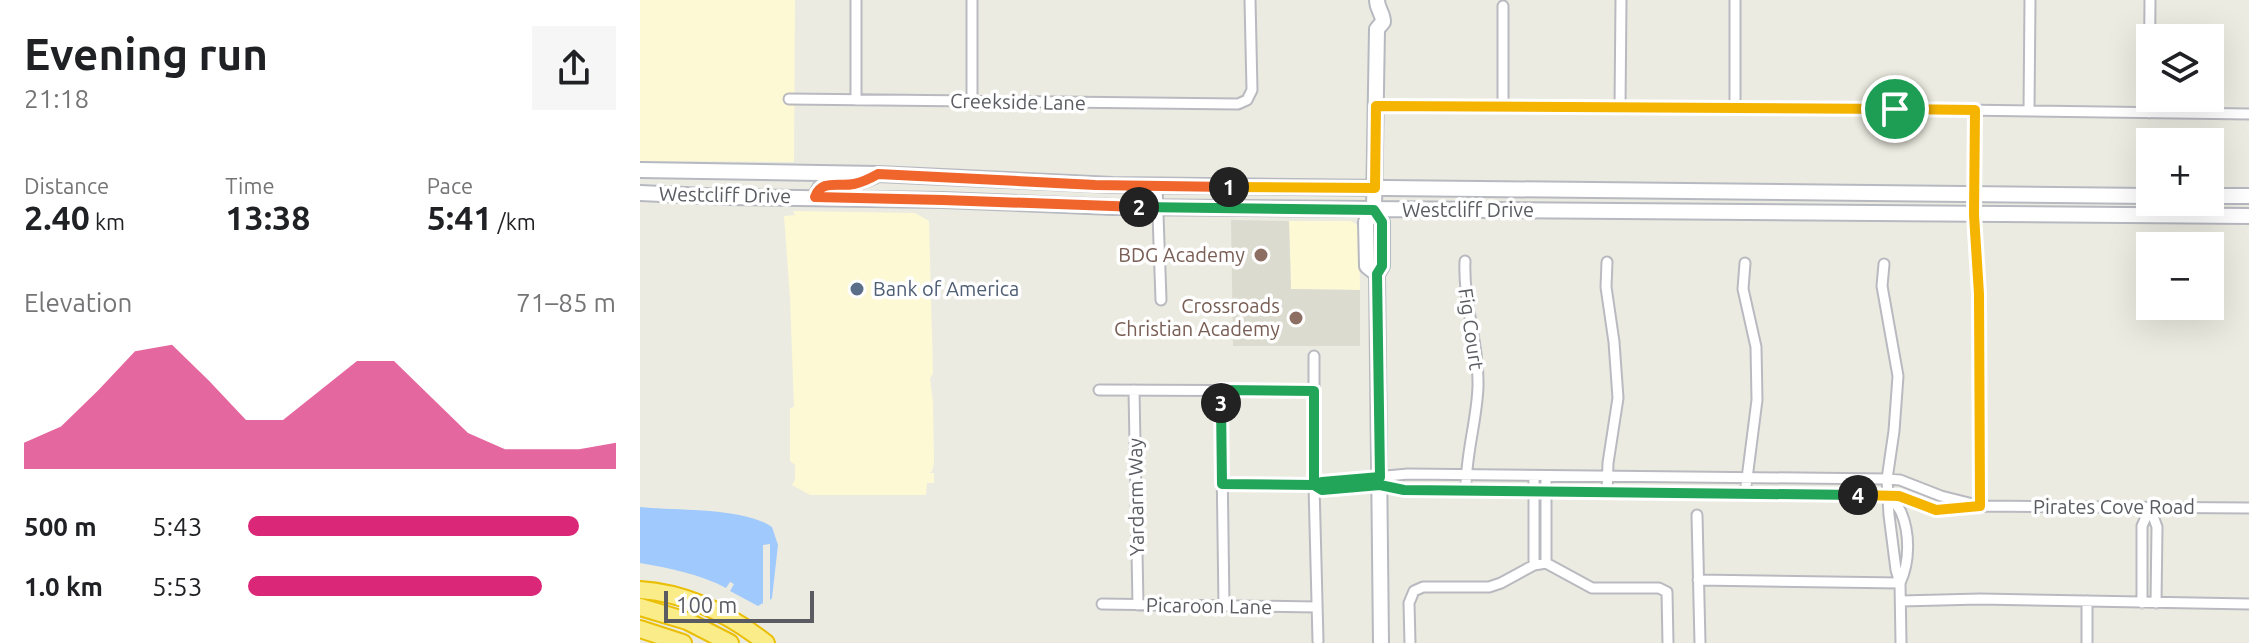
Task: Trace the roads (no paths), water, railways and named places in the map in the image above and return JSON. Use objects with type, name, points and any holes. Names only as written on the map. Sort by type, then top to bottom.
[{"type":"highway","points":[[640,590],[670,594],[708,607],[766,643]]},
{"type":"highway","points":[[640,607],[687,621],[730,643]]},
{"type":"highway","points":[[640,629],[683,643]]},
{"type":"main road","points":[[1377,4],[1383,15],[1383,22],[1377,29],[1374,199],[1382,222],[1382,266],[1377,274],[1381,643]]},
{"type":"main road","name":"Westcliff Drive","points":[[640,170],[878,174],[1374,199],[1974,204],[2136,197]]},
{"type":"main road","points":[[685,170],[689,185],[707,196]]},
{"type":"main road","points":[[815,197],[821,187],[856,184],[878,174]]},
{"type":"main road","points":[[943,200],[944,177]]},
{"type":"main road","name":"Westcliff Drive","points":[[640,193],[1157,208],[1374,199],[1974,204],[2249,216]]},
{"type":"main road","points":[[2224,196],[2249,196]]},
{"type":"street","points":[[856,0],[856,100]]},
{"type":"street","points":[[972,0],[972,102]]},
{"type":"street","name":"Creekside Lane","points":[[789,99],[1238,104],[1247,100],[1252,90],[1250,0]]},
{"type":"street","points":[[1620,107],[1621,0]]},
{"type":"street","points":[[1735,0],[1735,107]]},
{"type":"street","points":[[2029,110],[2030,0]]},
{"type":"street","points":[[2149,113],[2150,0]]},
{"type":"street","points":[[1503,6],[1503,107]]},
{"type":"street","points":[[1376,106],[2249,114]]},
{"type":"street","points":[[1975,110],[1980,506]]},
{"type":"street","points":[[1157,186],[1161,300]]},
{"type":"street","name":"Fig Court","points":[[1465,261],[1464,284],[1477,358],[1478,385],[1466,491]]},
{"type":"street","points":[[1607,262],[1606,287],[1618,398],[1607,492]]},
{"type":"street","points":[[1745,263],[1743,289],[1756,347],[1757,366],[1756,410],[1745,494]]},
{"type":"street","points":[[1884,264],[1882,286],[1898,376],[1887,479],[1889,495],[1900,511],[1906,532],[1906,570],[1900,583],[1901,643]]},
{"type":"street","points":[[1314,356],[1318,641]]},
{"type":"street","points":[[1099,390],[1314,391]]},
{"type":"street","name":"Yardarm Way","points":[[1134,390],[1138,605]]},
{"type":"street","points":[[1221,390],[1224,606]]},
{"type":"street","name":"Pirates Cove Road","points":[[1222,484],[1314,485],[1322,482],[1380,481],[1408,474],[1887,479],[1900,480],[1941,496],[1980,506]]},
{"type":"street","points":[[1534,476],[1534,565]]},
{"type":"street","points":[[1546,476],[1546,563]]},
{"type":"street","name":"Pirates Cove Road","points":[[1380,481],[1404,490],[1889,495],[1936,510],[1980,506],[2249,508]]},
{"type":"street","points":[[2142,603],[2142,526],[2150,508]]},
{"type":"street","points":[[2150,508],[2157,527],[2156,603]]},
{"type":"street","points":[[1697,515],[1700,643]]},
{"type":"street","points":[[1410,643],[1409,603],[1414,591],[1423,587],[1489,587],[1534,565],[1546,563],[1592,588],[1659,588],[1667,592],[1668,643]]},
{"type":"street","points":[[1698,580],[1900,583]]},
{"type":"street","points":[[1901,601],[2249,604]]},
{"type":"street","points":[[2087,601],[2087,643]]},
{"type":"street","name":"Picaroon Lane","points":[[1102,604],[1316,607]]},
{"type":"water","points":[[640,507],[727,513],[772,527],[778,545],[772,598],[770,600],[770,544],[763,545],[763,603],[758,606],[730,591],[734,584],[730,582],[726,588],[695,575],[640,563]]},
{"type":"place","name":"BDG Academy","points":[[1261,255]]},
{"type":"place","name":"Bank of America","points":[[857,289]]},
{"type":"place","name":"Crossroads Christian Academy","points":[[1296,318]]}]
